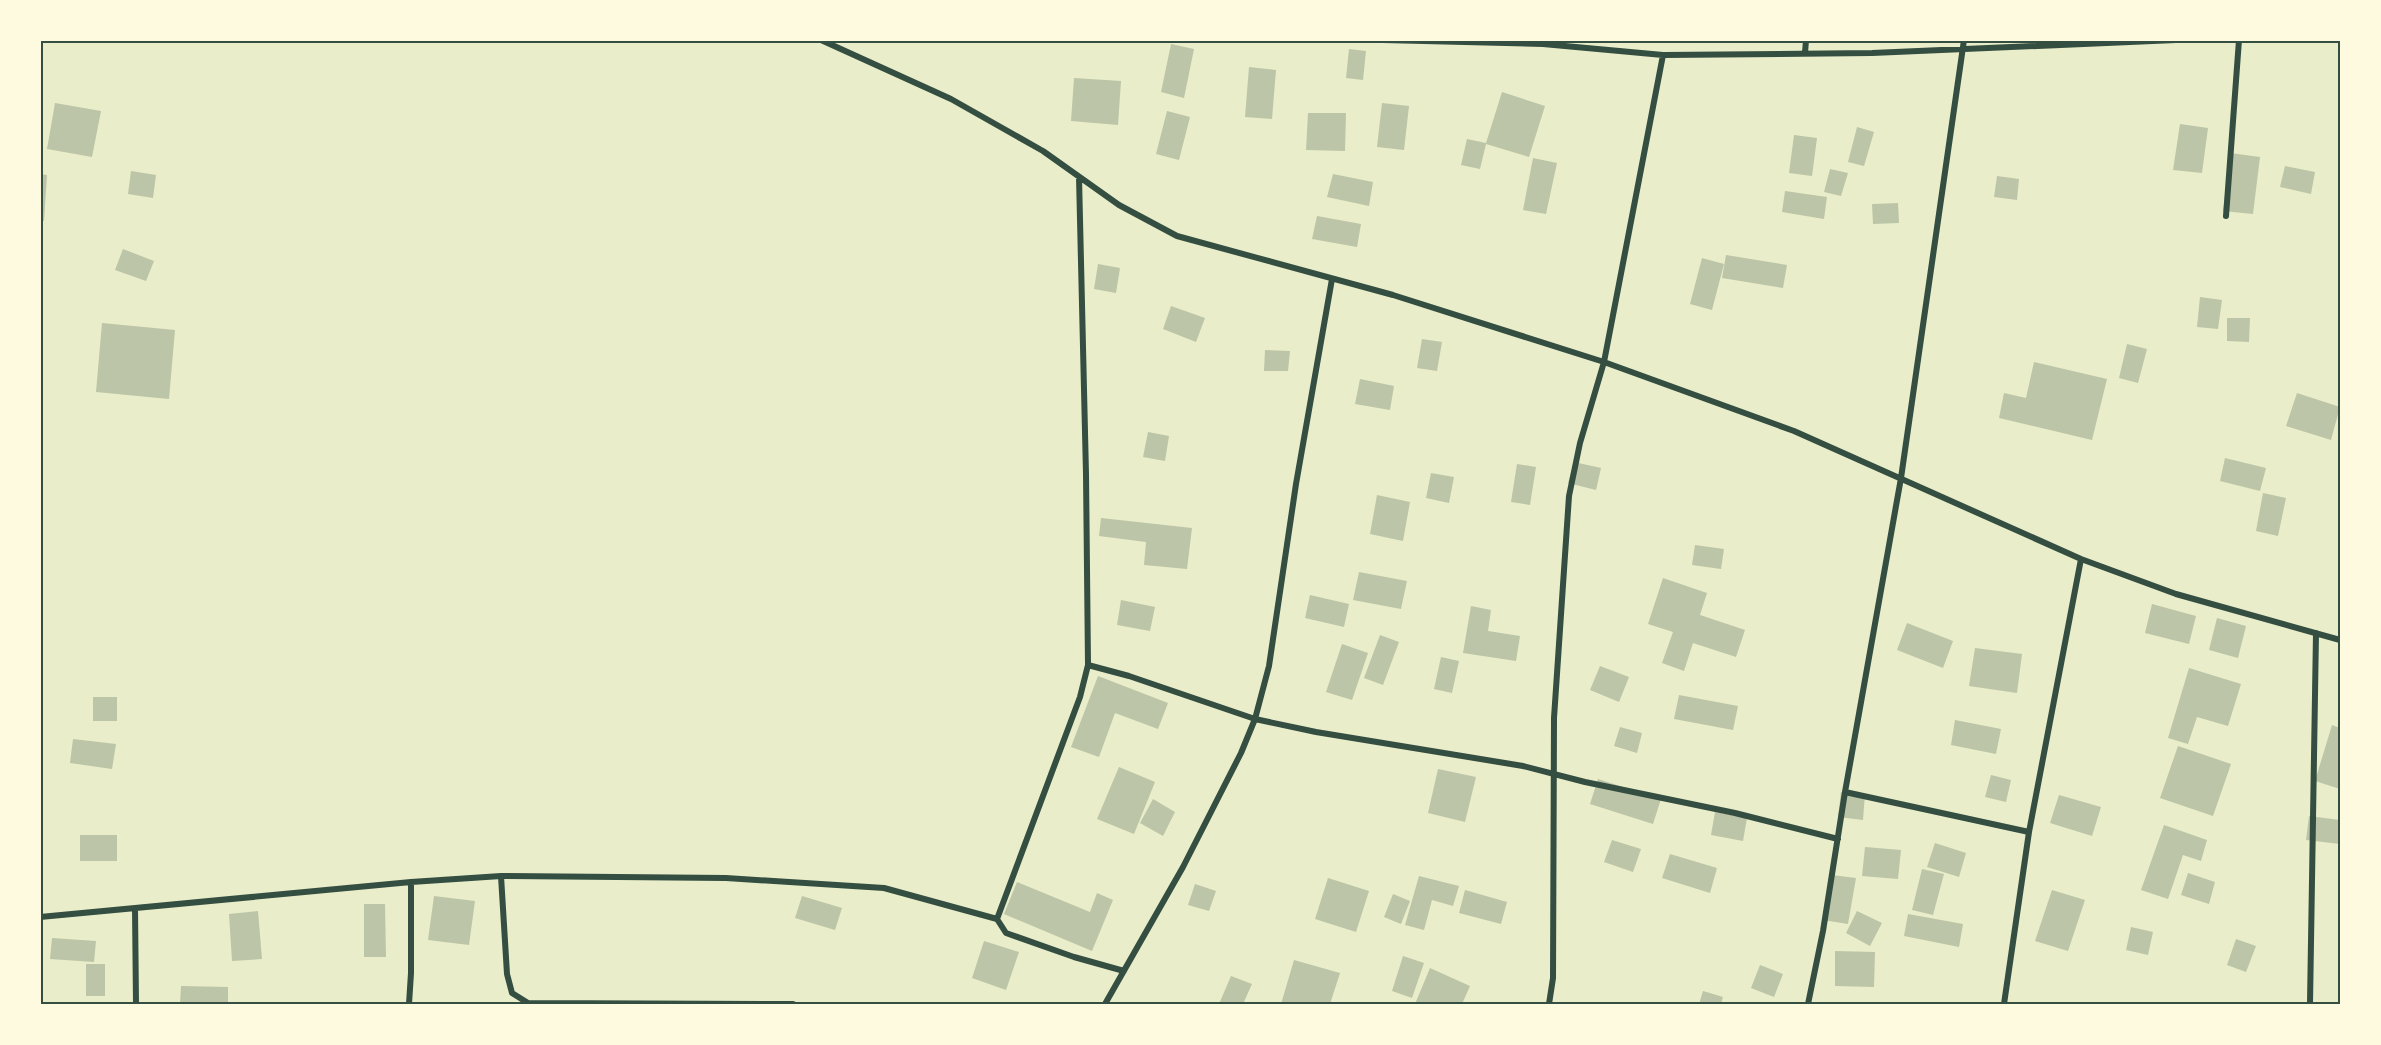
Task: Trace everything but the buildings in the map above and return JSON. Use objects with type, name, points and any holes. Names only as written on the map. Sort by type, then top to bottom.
[{"type":"street","points":[[820,40],[951,99],[1043,151],[1119,205],[1177,236],[1393,295],[1604,362],[1794,431],[2081,559],[2176,594],[2340,640]]},
{"type":"street","points":[[1383,40],[1528,42],[1664,55],[1805,53],[1964,44],[2052,47],[2176,40]]},
{"type":"street","points":[[1805,53],[1806,40]]},
{"type":"street","points":[[2226,216],[2239,40]]},
{"type":"street","points":[[1808,1005],[1823,932],[1845,792],[1901,478],[1964,44]]},
{"type":"street","points":[[1549,1005],[1553,978],[1552,774],[1569,496],[1580,443],[1604,362],[1664,55]]},
{"type":"street","points":[[998,919],[1080,697],[1088,665],[1079,177]]},
{"type":"street","points":[[1105,1005],[1188,856],[1241,753],[1255,719],[1269,666],[1296,484],[1332,279]]},
{"type":"street","points":[[2004,1005],[2029,832],[2081,559]]},
{"type":"street","points":[[2310,1005],[2316,633]]},
{"type":"street","points":[[1088,665],[1129,676],[1255,719],[1316,732],[1523,766],[1735,813],[1838,839]]},
{"type":"street","points":[[1845,792],[2029,832]]},
{"type":"street","points":[[40,917],[411,882],[501,876],[726,878],[884,888],[998,919],[1006,933],[1074,957],[1124,970]]},
{"type":"street","points":[[501,876],[507,974],[512,993],[528,1003],[793,1005]]},
{"type":"street","points":[[409,1005],[411,882]]},
{"type":"street","points":[[135,908],[136,1005]]}]
